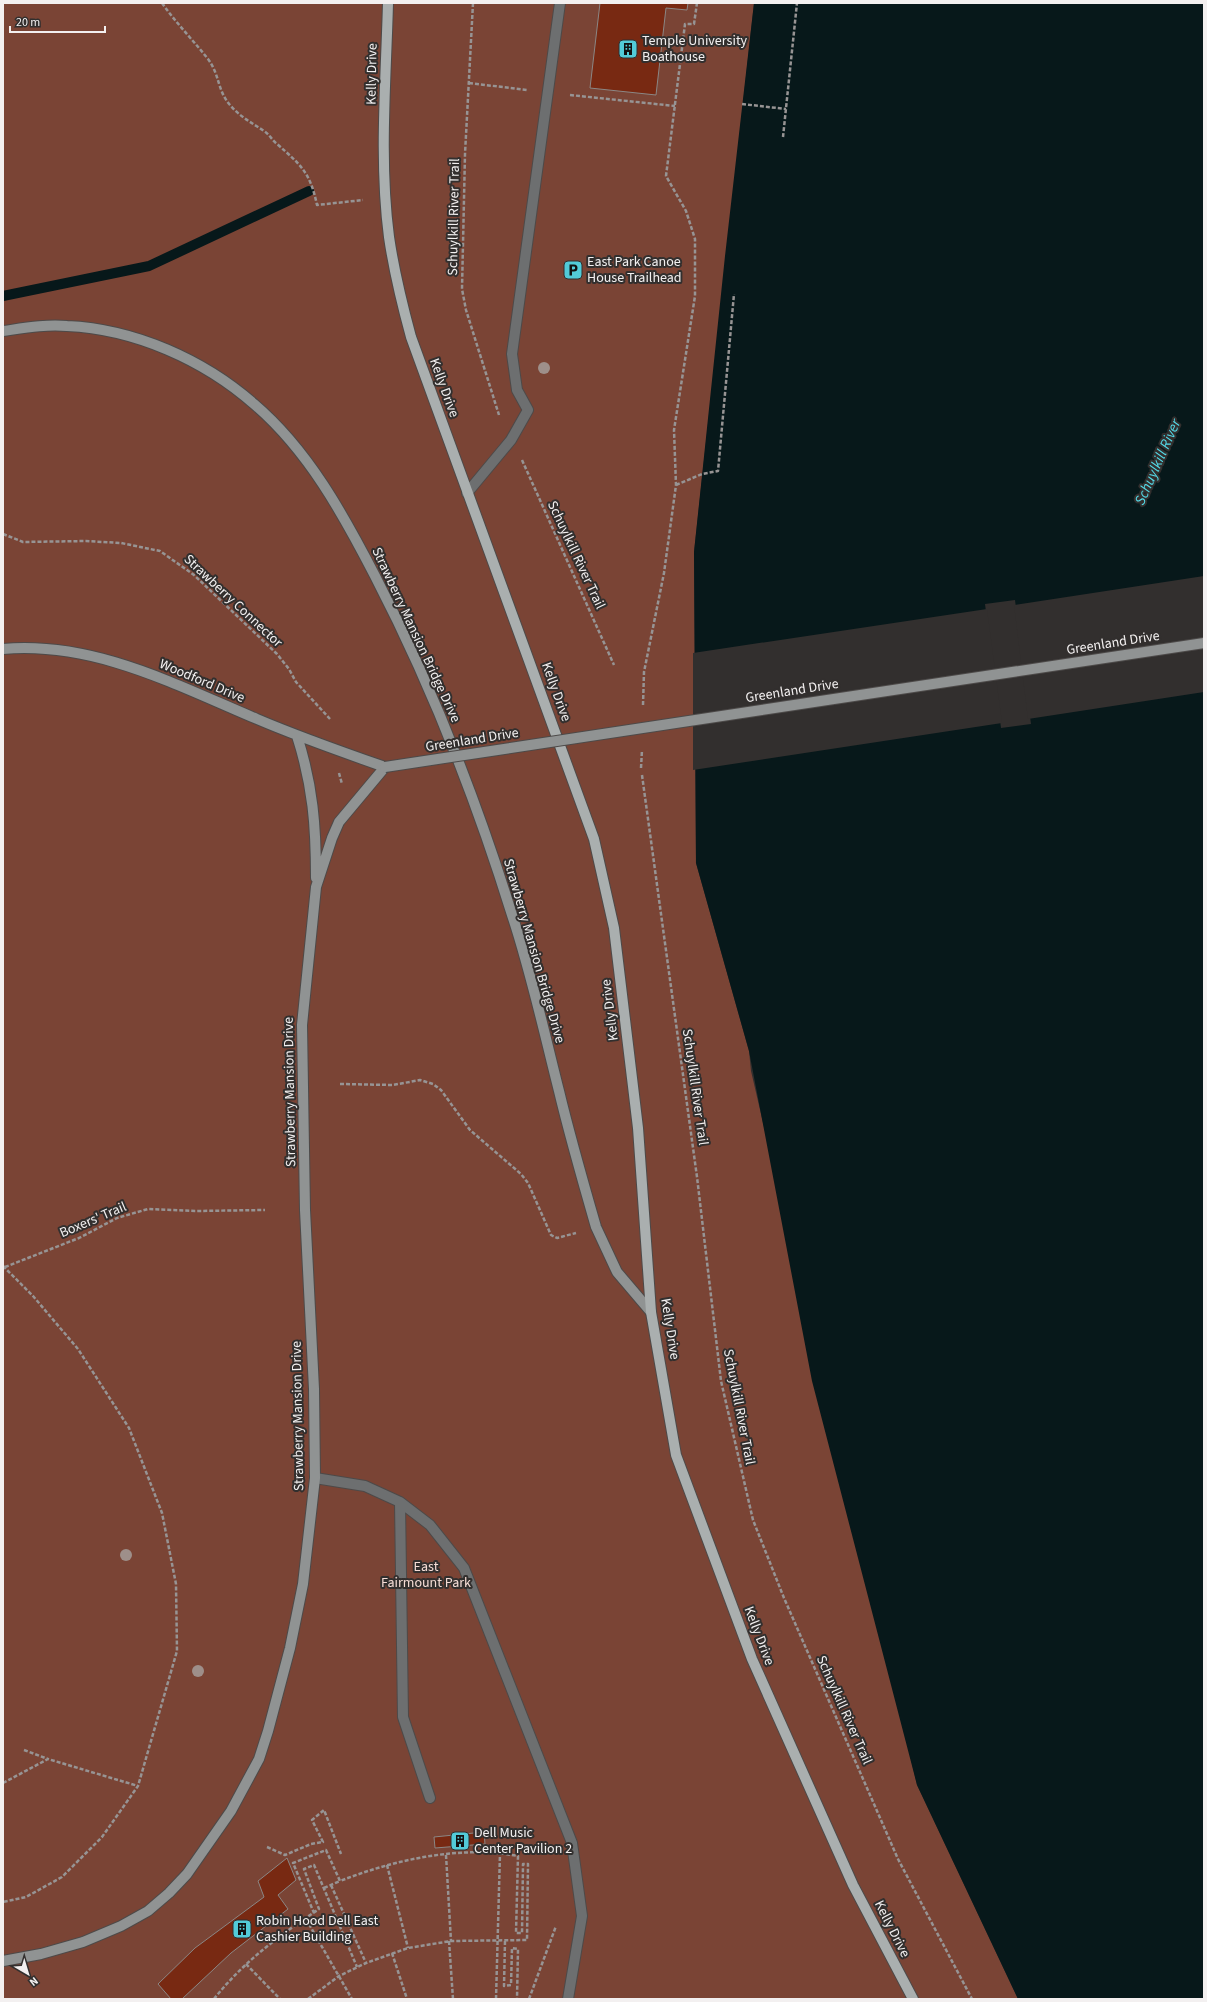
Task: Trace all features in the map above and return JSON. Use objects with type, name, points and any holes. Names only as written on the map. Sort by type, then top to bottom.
[{"type":"main road","name":"Kelly Drive","points":[[388,3],[384,168],[386,198],[396,279],[411,338],[594,839],[614,928],[638,1128],[652,1312],[676,1455],[752,1660],[853,1885],[913,1999]]},
{"type":"main road","name":"Strawberry Mansion Bridge Drive","points":[[3,331],[65,325],[92,328],[122,334],[177,354],[226,382],[254,403],[289,440],[316,474],[356,538],[391,606],[440,714],[488,842],[512,915],[596,1228],[617,1272],[652,1312]]},
{"type":"main road","name":"Greenland Drive","points":[[385,767],[1204,643]]},
{"type":"main road","name":"Woodford Drive","points":[[3,649],[46,648],[70,651],[120,662],[297,736],[385,767]]},
{"type":"main road","points":[[297,736],[307,766],[312,791],[316,833],[316,887]]},
{"type":"main road","name":"Strawberry Mansion Drive","points":[[3,1961],[41,1954],[83,1942],[121,1926],[148,1911],[169,1893],[187,1874],[231,1811],[259,1759],[268,1731],[288,1656],[303,1584],[315,1478],[314,1389],[306,1210],[302,1025],[316,887],[332,838],[339,822],[385,767]]},
{"type":"lane","points":[[467,493],[512,440],[528,410],[517,390],[512,354],[560,3]]},
{"type":"lane","points":[[315,1478],[365,1486],[400,1502],[430,1525],[464,1568],[572,1843],[582,1916],[568,1999]]},
{"type":"lane","points":[[400,1502],[403,1718],[430,1798]]},
{"type":"path","points":[[162,3],[209,60],[217,74],[220,91],[230,106],[266,132],[276,143],[291,155],[307,174],[313,185],[317,205],[386,198]]},
{"type":"path","name":"Schuylkill River Trail","points":[[472,3],[464,169],[462,289],[466,310],[502,421]]},
{"type":"path","points":[[643,712],[644,672],[664,573],[676,485],[674,430],[695,296],[695,239],[686,211],[666,176],[685,24],[694,24],[697,3]]},
{"type":"path","points":[[783,137],[797,3]]},
{"type":"path","points":[[742,104],[786,109]]},
{"type":"path","points":[[676,485],[702,474],[718,471],[734,294]]},
{"type":"path","name":"Schuylkill River Trail","points":[[519,454],[614,665]]},
{"type":"path","name":"Strawberry Connector","points":[[3,534],[23,542],[86,541],[122,543],[160,551],[194,575],[277,654],[289,669],[296,682],[330,719]]},
{"type":"path","points":[[641,768],[642,744]]},
{"type":"path","name":"Schuylkill River Trail","points":[[642,775],[697,1177],[721,1382],[754,1520],[784,1598],[898,1859],[972,1999]]},
{"type":"path","points":[[340,1084],[393,1085],[420,1080],[433,1084],[440,1090],[470,1130],[521,1174],[528,1183],[551,1235],[557,1238],[570,1235]]},
{"type":"path","name":"Boxers' Trail","points":[[4,1266],[79,1238],[117,1218],[148,1209],[195,1211],[265,1210]]},
{"type":"path","points":[[3,1902],[26,1897],[62,1877],[102,1838],[138,1786],[177,1651],[176,1584],[162,1513],[124,1422],[78,1349],[33,1296],[4,1266]]},
{"type":"path","points":[[24,1750],[48,1759],[138,1786]]},
{"type":"path","points":[[3,1783],[48,1759]]},
{"type":"path","points":[[267,1847],[285,1856],[311,1844],[322,1842],[312,1820],[324,1810],[341,1854]]},
{"type":"path","points":[[314,1913],[293,1863],[326,1850],[340,1881]]},
{"type":"path","points":[[496,1999],[500,1852]]},
{"type":"path","points":[[308,1999],[339,1976],[366,1963],[408,1948],[450,1941],[527,1940],[528,1864],[523,1864],[522,1933],[516,1933],[518,1856],[500,1852],[446,1855],[387,1865],[324,1888]]},
{"type":"path","points":[[446,1855],[453,1999]]},
{"type":"path","points":[[214,1999],[246,1964],[276,1939],[319,1909],[304,1869],[314,1865],[357,1967]]},
{"type":"path","points":[[387,1865],[408,1948]]},
{"type":"path","points":[[331,1885],[366,1963]]},
{"type":"path","points":[[306,1918],[352,1999]]},
{"type":"path","points":[[530,1999],[557,1924]]},
{"type":"path","points":[[505,1941],[504,1986],[511,1985],[512,1948],[518,1949],[517,1999]]},
{"type":"path","points":[[392,1953],[407,1999]]},
{"type":"path","points":[[246,1964],[280,1999]]},
{"type":"green space","name":"East Fairmount Park","points":[[3,3],[754,3],[694,552],[696,863],[749,1051],[751,1071],[917,1785],[1018,1999],[3,1999]]},
{"type":"water","name":"Schuylkill River","points":[[754,3],[1204,3],[1204,1999],[1018,1999],[917,1785],[812,1381],[749,1051],[696,863],[694,552],[725,256]],"holes":[[[1015,600],[1031,724],[1001,728],[985,604]]]},
{"type":"pier","points":[[1204,576],[1204,692],[1028,719],[1014,605]]},
{"type":"pier","points":[[987,609],[1002,723],[693,770],[693,653]]},
{"type":"building","name":"Temple University Boathouse","points":[[600,3],[688,3],[687,10],[666,8],[656,95],[590,88]]},
{"type":"building","name":"Dell Music Center Pavilion 2","points":[[484,1832],[485,1844],[435,1848],[434,1837]]},
{"type":"building","name":"Robin Hood Dell East Cashier Building","points":[[287,1858],[296,1880],[278,1895],[288,1909],[231,1953],[182,1999],[171,1999],[158,1984],[195,1948],[264,1897],[258,1881]]},
{"type":"waterway","points":[[3,296],[149,266],[309,191]]},
{"type":"place","name":"Temple University Boathouse","points":[[628,49]]},
{"type":"place","name":"East Park Canoe House Trailhead","points":[[573,270]]},
{"type":"place","name":"Dell Music Center Pavilion 2","points":[[460,1841]]},
{"type":"place","name":"Robin Hood Dell East Cashier Building","points":[[242,1929]]}]
